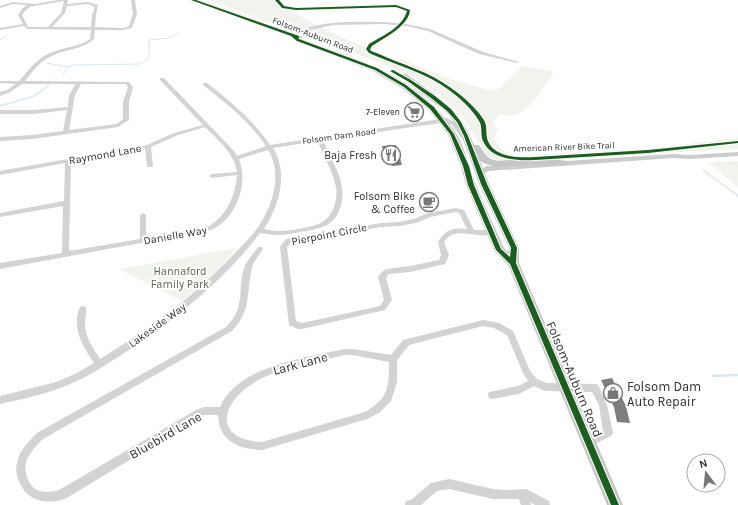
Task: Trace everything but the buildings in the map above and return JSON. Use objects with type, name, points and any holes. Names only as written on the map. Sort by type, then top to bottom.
[{"type":"main road","name":"Folsom-Auburn Road","points":[[193,0],[293,36],[303,37],[362,58],[406,78],[449,110],[459,122],[466,136],[484,184],[514,248],[513,262]]},
{"type":"main road","name":"Folsom-Auburn Road","points":[[293,36],[298,40],[364,64],[393,78],[423,100],[443,121],[452,134],[469,173],[471,185],[499,250],[513,262],[615,505]]},
{"type":"main road","points":[[466,136],[474,141],[482,158],[489,162],[498,164],[538,162],[565,163]]},
{"type":"main road","points":[[469,173],[480,172],[487,169],[565,163],[673,156],[690,157],[738,154]]},
{"type":"main road","points":[[480,172],[490,175],[684,160],[690,157]]},
{"type":"street","points":[[30,4],[20,15],[25,25],[29,28],[123,29],[131,27],[135,14],[133,0]]},
{"type":"street","points":[[48,29],[61,15],[65,2]]},
{"type":"street","points":[[0,7],[13,3],[45,4],[65,2],[96,4],[97,8],[94,15],[93,37],[90,42],[52,54],[42,59],[16,88],[0,94]]},
{"type":"street","points":[[293,36],[309,30],[334,24],[406,25],[429,30],[481,53],[517,62]]},
{"type":"street","points":[[0,29],[25,25]]},
{"type":"street","name":"Danielle Way","points":[[0,266],[205,230],[217,225],[236,197],[240,182],[240,173],[236,158],[207,125],[162,79]]},
{"type":"street","points":[[0,82],[123,83],[130,85],[131,87],[126,102],[126,120],[117,125],[32,137],[0,139]]},
{"type":"street","points":[[66,132],[72,95],[80,82]]},
{"type":"street","name":"Lakeside Way","points":[[0,400],[51,388],[99,364],[158,326],[199,293],[231,263],[260,230],[273,207],[277,189],[278,168],[276,159],[270,147],[237,112],[205,84]]},
{"type":"street","points":[[0,112],[34,112],[70,108]]},
{"type":"street","points":[[443,121],[453,122],[464,141],[470,146]]},
{"type":"street","name":"Folsom Dam Road","points":[[236,158],[270,147],[443,121]]},
{"type":"street","name":"Raymond Lane","points":[[0,173],[148,146],[176,134],[207,125]]},
{"type":"street","points":[[260,230],[280,233],[325,224],[334,216],[339,188],[337,178],[326,156],[320,139]]},
{"type":"street","points":[[148,146],[150,166]]},
{"type":"street","points":[[65,254],[68,161]]},
{"type":"street","points":[[212,176],[240,173]]},
{"type":"street","points":[[0,215],[66,203]]},
{"type":"street","name":"Pierpoint Circle","points":[[471,231],[462,212],[456,210],[424,216],[416,221],[399,224],[381,224],[288,241],[283,248],[292,323],[302,326],[382,308],[388,300],[382,281],[384,274],[392,270],[410,269],[442,262],[445,255],[441,242],[446,235],[459,230],[477,233],[491,230]]},
{"type":"street","points":[[143,215],[143,241]]},
{"type":"street","name":"Bluebird Lane","points":[[223,411],[204,411],[198,413],[61,495],[52,497],[34,495],[24,484],[21,472],[22,462],[29,448],[40,436],[229,329],[236,323],[242,312],[248,269],[260,249]]},
{"type":"street","points":[[83,309],[81,324],[82,334],[87,347],[99,364]]},
{"type":"street","points":[[223,411],[223,424],[231,438],[243,445],[253,446],[262,446],[367,415],[383,404],[392,389],[393,358],[402,345],[412,340],[478,324],[490,323],[504,328],[514,339],[527,374],[534,382],[545,387],[595,388],[603,405],[608,433],[589,443]]},
{"type":"street","name":"Lark Lane","points":[[223,411],[229,399],[238,390],[276,368],[345,352],[393,358]]},
{"type":"street","points":[[492,395],[519,390],[534,382]]},
{"type":"street","points":[[410,505],[421,502],[435,487],[449,484],[493,494],[526,494],[544,505]]},
{"type":"street","points":[[523,494],[526,505]]},
{"type":"green space","points":[[208,0],[281,0],[301,17],[351,41],[395,60],[403,60],[444,77],[490,91],[499,89],[523,66],[552,71],[553,73],[541,91],[526,109],[515,115],[499,114],[493,123],[498,129],[494,138],[496,142],[503,150],[513,155],[518,156],[654,148],[738,138],[738,149],[499,161],[487,156],[464,118],[443,98],[414,77],[360,55]]},
{"type":"green space","points":[[738,161],[738,187],[708,162]]},
{"type":"green space","name":"Hannaford Family Park","points":[[237,248],[214,274],[182,301],[119,269]]},
{"type":"waterway","points":[[67,67],[74,65],[140,64],[149,58],[149,40],[169,38],[179,33]]},
{"type":"waterway","points":[[0,40],[6,36]]},
{"type":"waterway","points":[[47,63],[67,67]]},
{"type":"waterway","points":[[63,75],[67,67]]},
{"type":"waterway","points":[[0,106],[34,96],[49,85]]},
{"type":"waterway","points":[[703,170],[734,193]]},
{"type":"waterway","points":[[733,192],[738,196]]},
{"type":"waterway","points":[[713,376],[738,375]]},
{"type":"cycle path","points":[[193,0],[298,37]]},
{"type":"cycle path","name":"American River Bike Trail","points":[[277,0],[283,7],[296,9],[396,6],[409,11],[404,21],[399,26],[370,45],[368,49],[370,52],[429,76],[456,93],[468,104],[482,121],[486,143],[490,148],[504,156],[527,159],[603,155],[738,142]]},
{"type":"cycle path","points":[[293,36],[298,40],[376,69],[405,86],[432,108],[452,134],[466,166],[471,185],[499,250],[513,263],[615,505]]},
{"type":"cycle path","points":[[392,71],[433,97],[449,110],[459,122],[466,136],[484,184],[514,248],[513,263]]},
{"type":"place","name":"7-Eleven","points":[[414,112]]},
{"type":"place","name":"Baja Fresh","points":[[391,155]]},
{"type":"place","name":"Folsom Bike & Coffee","points":[[429,202]]},
{"type":"place","name":"Folsom Dam Auto Repair","points":[[613,393]]}]
